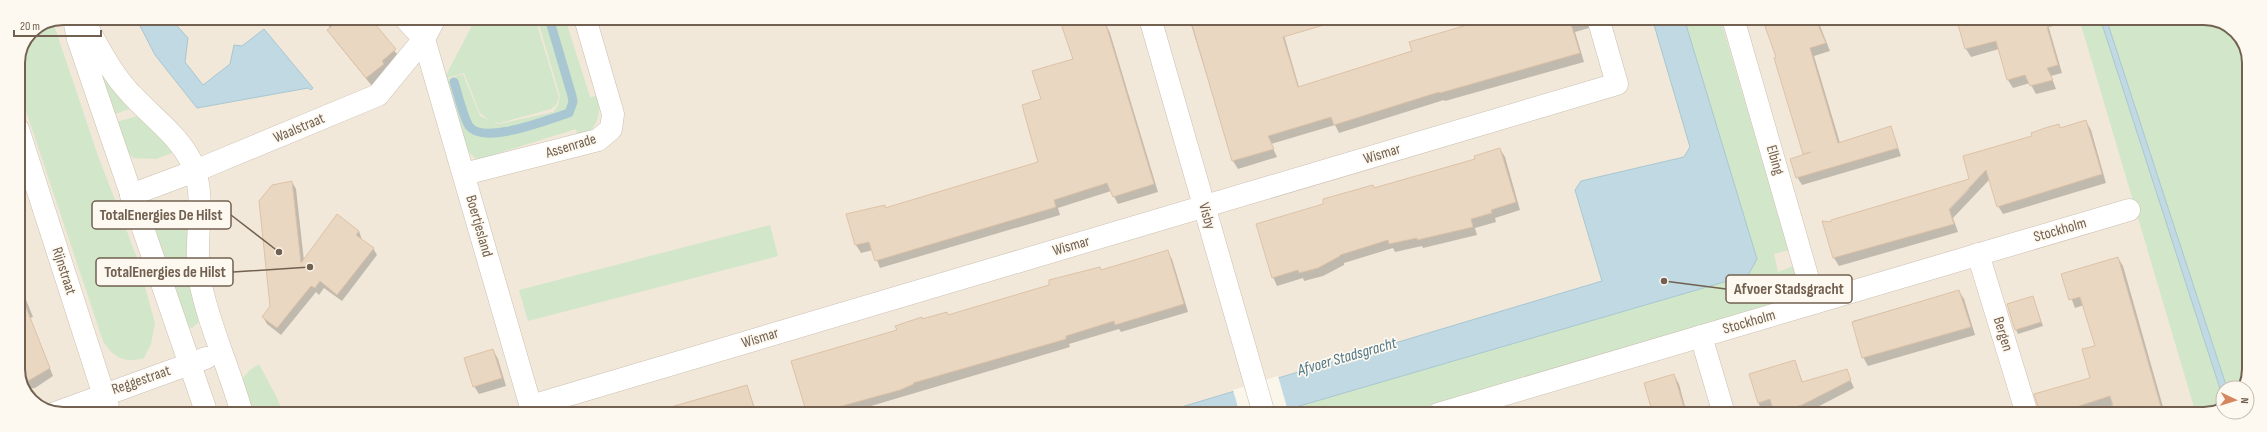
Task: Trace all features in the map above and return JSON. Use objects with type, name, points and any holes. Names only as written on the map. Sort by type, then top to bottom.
[{"type":"street","points":[[75,25],[78,39],[131,195],[197,361],[206,407]]},
{"type":"street","points":[[86,25],[116,76],[130,93],[181,145],[194,171],[199,192],[197,255],[200,279],[207,308],[240,407]]},
{"type":"street","points":[[411,25],[424,39]]},
{"type":"street","name":"Waalstraat","points":[[131,195],[194,171],[378,95],[424,39],[431,25]]},
{"type":"street","name":"Assenrade","points":[[464,174],[598,140],[611,129],[613,114],[587,25]]},
{"type":"street","name":"Visby","points":[[1152,25],[1262,407]]},
{"type":"street","name":"Wismar","points":[[542,407],[1204,206],[1612,86],[1617,84],[1600,25]]},
{"type":"street","name":"Elbing","points":[[1735,25],[1815,303]]},
{"type":"street","name":"Boertjesland","points":[[424,39],[531,407]]},
{"type":"street","name":"Rijnstraat","points":[[25,151],[106,404]]},
{"type":"street","name":"Stockholm","points":[[1464,407],[2129,210]]},
{"type":"street","name":"Bergen","points":[[1978,254],[2025,407]]},
{"type":"street","points":[[1701,336],[1722,407]]},
{"type":"street","name":"Reggestraat","points":[[89,407],[106,404],[197,361]]},
{"type":"shaded area","points":[[2108,25],[2220,380],[2215,380],[2215,405],[2211,406],[58,407],[42,401],[36,396],[31,390],[26,379],[25,63],[28,49],[36,36],[42,31],[56,26]]},
{"type":"green space","points":[[472,25],[537,25],[559,98],[556,105],[551,109],[500,123],[491,121],[499,124],[553,112],[558,105],[560,96],[539,25],[567,25],[590,97],[598,96],[598,117],[594,126],[579,141],[576,129],[499,153],[499,162],[478,161],[469,152],[442,81],[463,74],[480,116],[489,120],[480,113],[464,73],[444,79]]},
{"type":"green space","points":[[1686,25],[1722,25],[1789,250],[1774,254],[1778,272],[1793,266],[1795,272],[1796,285],[1792,293],[1785,301],[1424,407],[1295,407],[1748,275],[1757,259]]},
{"type":"green space","points":[[2081,25],[2102,25],[2217,380],[2215,380],[2215,405],[2194,407]]},
{"type":"green space","points":[[2108,25],[2209,25],[2221,29],[2227,33],[2236,42],[2239,49],[2242,61],[2242,374],[2240,380],[2224,380]]},
{"type":"green space","points":[[54,26],[97,153],[137,258],[155,323],[151,344],[144,358],[131,360],[120,358],[107,347],[103,341],[25,108],[25,63],[28,49],[36,36],[42,31]]},
{"type":"green space","points":[[101,75],[103,75],[130,109],[112,115]]},
{"type":"green space","points":[[137,116],[156,132],[172,153],[156,159],[133,158],[122,145],[114,123]]},
{"type":"green space","points":[[189,200],[199,319],[198,323],[192,328],[188,327],[155,236],[157,222],[164,211],[175,204]]},
{"type":"green space","points":[[770,225],[778,256],[528,321],[519,290]]},
{"type":"green space","points":[[259,364],[280,407],[248,407],[242,379],[250,370]]},
{"type":"water","points":[[140,25],[176,25],[188,38],[185,62],[203,85],[230,64],[234,45],[242,46],[264,29],[313,88],[311,90],[308,88],[197,108],[155,55]]},
{"type":"water","points":[[1654,25],[1686,25],[1757,259],[1748,275],[1296,407],[1181,407],[1602,281],[1575,190],[1581,181],[1684,157],[1690,147]]},
{"type":"water","points":[[2102,25],[2108,25],[2224,380],[2217,380]]},
{"type":"pier","points":[[1278,376],[1287,407],[1238,407],[1233,390]]},
{"type":"building","points":[[333,25],[376,25],[396,49],[382,61],[384,64],[366,78],[327,30]]},
{"type":"building","points":[[1061,25],[1106,25],[1154,184],[1113,197],[1107,183],[1054,200],[1056,207],[875,261],[869,242],[855,245],[846,214],[885,205],[885,208],[1038,162],[1022,105],[1041,99],[1032,71],[1073,59]]},
{"type":"building","points":[[1192,25],[1324,25],[1283,37],[1298,87],[1412,51],[1409,42],[1467,25],[1571,25],[1580,53],[1440,93],[1439,92],[1334,125],[1331,117],[1268,136],[1274,149],[1232,161]]},
{"type":"building","points":[[1765,25],[1818,25],[1826,43],[1810,48],[1838,143],[1891,126],[1898,148],[1796,178],[1790,159],[1811,152],[1803,154],[1774,58],[1776,57]]},
{"type":"building","points":[[1958,25],[2052,25],[2047,27],[2058,65],[2047,68],[2053,80],[2030,86],[2025,75],[2007,80],[1996,41],[1965,49]]},
{"type":"building","points":[[2086,120],[2102,174],[1997,207],[1986,170],[1949,209],[1954,224],[1833,258],[1822,221],[1831,222],[1831,220],[1969,179],[1963,156],[2032,136],[2031,133],[2045,128],[2059,124],[2060,128]]},
{"type":"building","points":[[1500,148],[1516,202],[1491,210],[1492,213],[1471,219],[1473,227],[1417,240],[1417,238],[1389,244],[1388,240],[1340,255],[1318,268],[1299,273],[1298,270],[1272,278],[1256,224],[1323,204],[1323,199],[1373,185],[1374,188],[1475,159],[1474,156]]},
{"type":"building","points":[[292,181],[301,263],[337,214],[359,231],[356,235],[374,248],[337,295],[320,281],[315,288],[311,286],[277,328],[262,317],[270,306],[259,201],[272,185]]},
{"type":"building","points":[[1168,250],[1184,304],[1115,325],[1114,321],[1066,336],[1066,339],[913,383],[914,384],[900,390],[838,407],[805,407],[791,361],[897,330],[895,326],[922,317],[922,319],[947,312],[948,315],[1049,285],[1049,280],[1100,267],[1101,270]]},
{"type":"building","points":[[2118,257],[2161,407],[2113,407],[2110,396],[2076,407],[2038,407],[2034,394],[2090,378],[2082,349],[2095,346],[2080,297],[2069,300],[2061,274]]},
{"type":"building","points":[[1959,290],[1971,327],[1862,358],[1852,322]]},
{"type":"building","points":[[2033,296],[2041,322],[2015,330],[2007,304]]},
{"type":"building","points":[[25,305],[50,368],[27,381],[25,371]]},
{"type":"building","points":[[493,349],[502,378],[473,387],[464,358]]},
{"type":"building","points":[[1795,360],[1802,382],[1847,369],[1851,380],[1802,405],[1795,407],[1772,407],[1770,399],[1758,403],[1749,374]]},
{"type":"building","points":[[1674,374],[1684,407],[1651,407],[1644,383]]},
{"type":"building","points":[[747,385],[754,407],[671,407]]},
{"type":"waterway","points":[[454,82],[467,122],[469,126],[476,131],[488,133],[502,132],[532,125],[569,113],[573,102],[572,96],[551,25]]},
{"type":"place","name":"TotalEnergies De Hilst","points":[[279,252]]},
{"type":"place","name":"TotalEnergies de Hilst","points":[[310,267]]},
{"type":"place","name":"Afvoer Stadsgracht","points":[[1664,281]]}]
